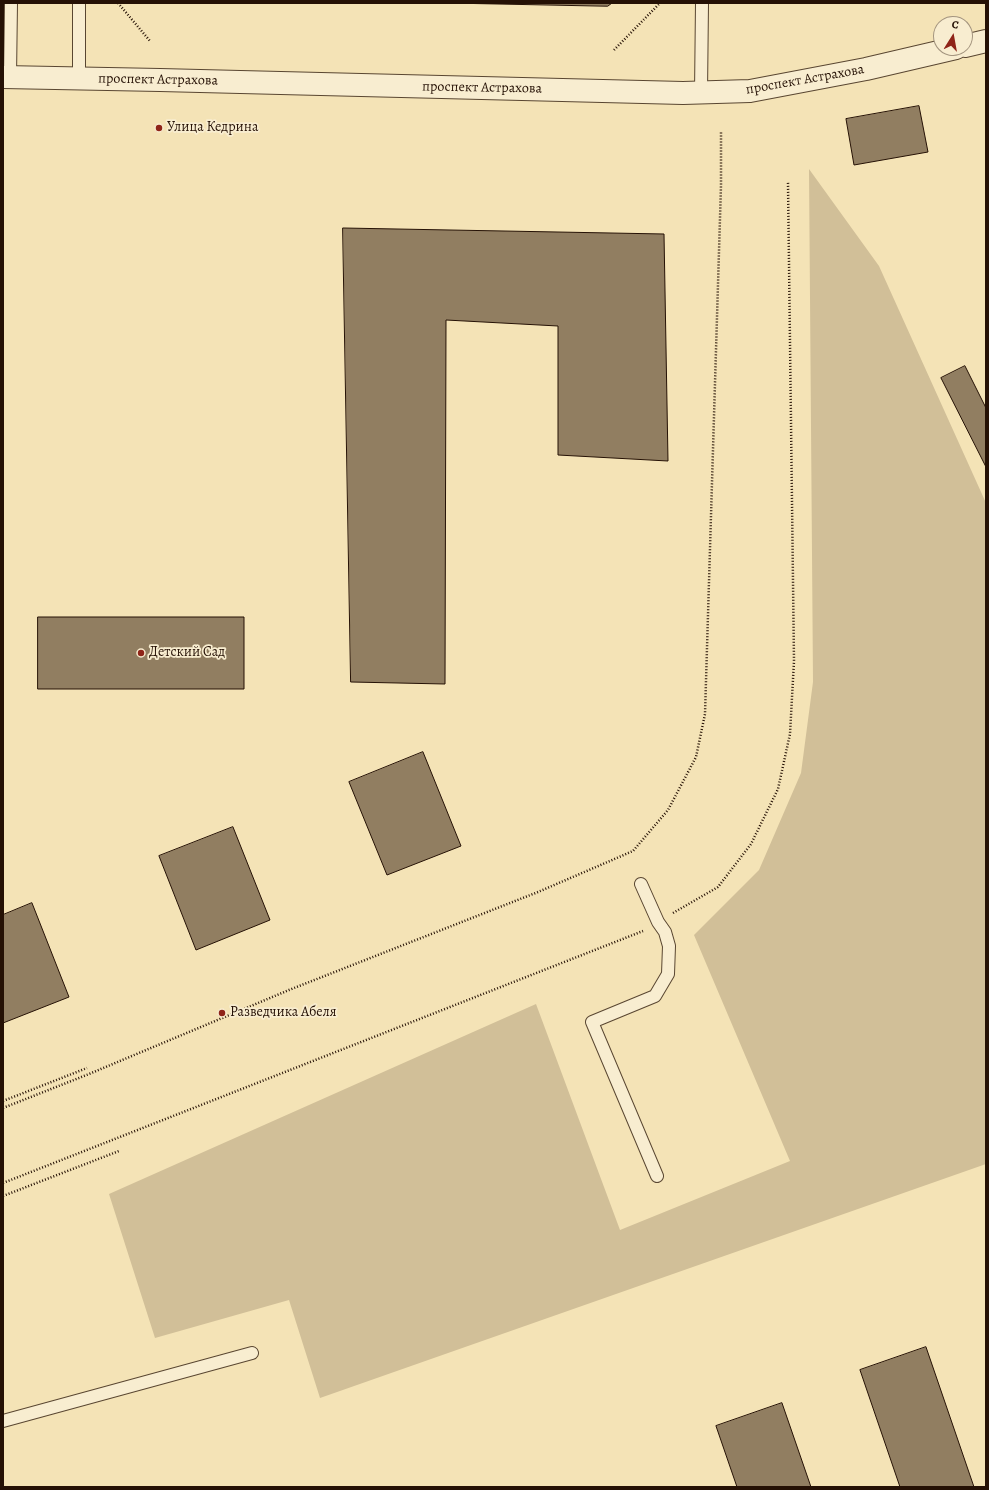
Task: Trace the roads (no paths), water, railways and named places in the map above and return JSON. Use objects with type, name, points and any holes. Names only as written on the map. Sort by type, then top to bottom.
[{"type":"street","points":[[973,44],[986,41]]},
{"type":"street","name":"проспект Астрахова","points":[[6,77],[701,93],[750,91],[866,69],[933,53]]},
{"type":"lane","points":[[6,77],[10,3]]},
{"type":"lane","points":[[79,3],[79,79]]},
{"type":"lane","points":[[701,93],[702,3]]},
{"type":"lane","points":[[641,884],[658,922],[665,932],[669,946],[668,974],[655,996],[592,1022],[657,1176]]},
{"type":"lane","points":[[3,1421],[252,1353]]},
{"type":"place","name":"Улица Кедрина","points":[[159,128]]},
{"type":"place","name":"Детский Сад","points":[[141,653]]},
{"type":"place","name":"Разведчика Абеля","points":[[222,1013]]}]
